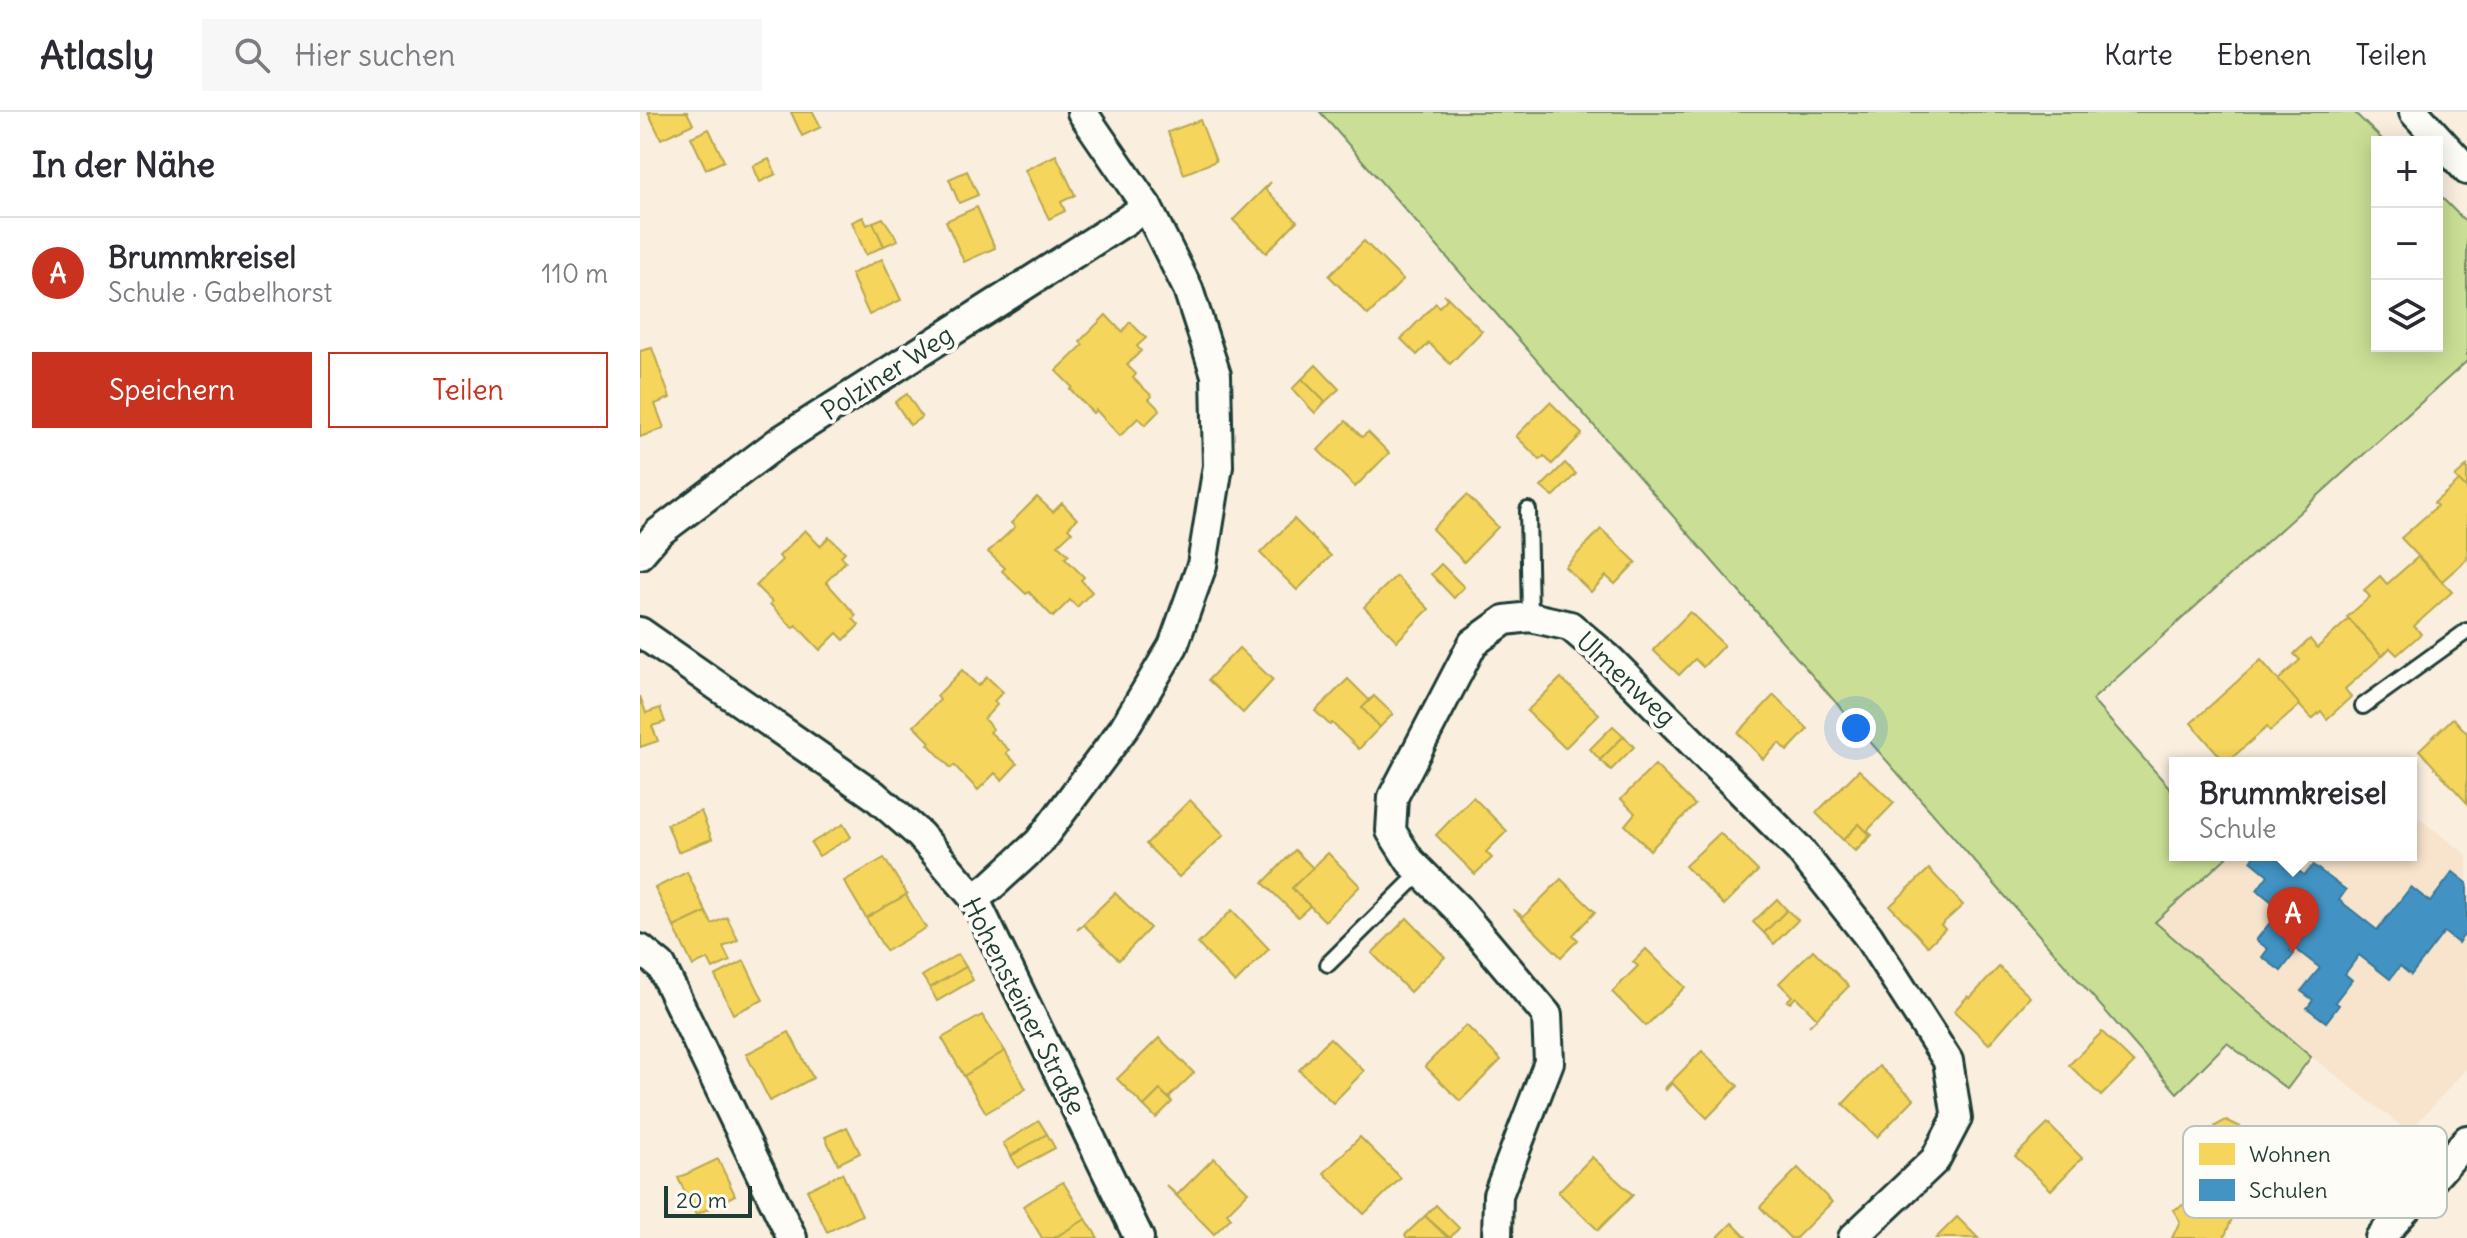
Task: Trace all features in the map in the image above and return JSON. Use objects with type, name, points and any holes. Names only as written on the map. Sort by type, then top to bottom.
[{"type":"street","points":[[974,898],[1039,842],[1124,728],[1173,646],[1202,565],[1218,466],[1216,375],[1188,289],[1147,207],[1082,112]]},
{"type":"street","points":[[2414,112],[2467,170]]},
{"type":"street","name":"Polziner Weg","points":[[640,554],[658,533],[780,441],[1147,207]]},
{"type":"street","points":[[1497,1238],[1498,1195],[1549,1062],[1547,1015],[1457,908],[1410,861],[1391,831],[1393,797],[1473,643],[1505,620],[1530,617]]},
{"type":"street","name":"Ulmenweg","points":[[1530,617],[1570,626],[1609,659],[1799,849],[1868,936],[1948,1061],[1957,1118],[1935,1160],[1853,1238]]},
{"type":"street","name":"Hohensteiner Straße","points":[[640,632],[874,795],[920,835],[974,898],[1139,1238]]},
{"type":"street","points":[[640,949],[661,966],[792,1238]]},
{"type":"street","points":[[2447,1163],[2467,1140]]},
{"type":"street","points":[[2380,1238],[2398,1218]]},
{"type":"lane","points":[[1528,510],[1530,617]]},
{"type":"lane","points":[[2363,706],[2467,631]]},
{"type":"lane","points":[[1328,964],[1421,872]]},
{"type":"shaded area","points":[[2417,817],[2467,855],[2467,1068],[2414,1126],[2401,1126],[2312,1057],[2287,1089],[2226,1043],[2177,1093],[2083,985],[2222,861],[2417,861]]},
{"type":"green space","points":[[1320,112],[2354,112],[2379,136],[2371,136],[2371,352],[2443,352],[2443,199],[2467,223],[2467,361],[2092,700],[2169,787],[2169,861],[2222,861],[2155,922],[2311,1057],[2287,1089],[2227,1043],[2177,1093]]},
{"type":"building: Wohnen","points":[[648,112],[687,112],[693,124],[661,139]]},
{"type":"building: Wohnen","points":[[791,112],[813,112],[821,127],[802,136]]},
{"type":"building: Wohnen","points":[[1200,120],[1216,161],[1184,174],[1168,132]]},
{"type":"building: Wohnen","points":[[709,129],[724,161],[706,169],[691,137]]},
{"type":"building: Wohnen","points":[[1056,155],[1075,195],[1061,202],[1065,211],[1049,219],[1025,170]]},
{"type":"building: Wohnen","points":[[769,159],[776,174],[760,182],[753,166]]},
{"type":"building: Wohnen","points":[[967,171],[978,195],[959,203],[949,179]]},
{"type":"building: Wohnen","points":[[1271,182],[1265,189],[1297,221],[1266,253],[1233,220]]},
{"type":"building: Wohnen","points":[[977,207],[995,248],[964,262],[946,221]]},
{"type":"building: Wohnen","points":[[863,217],[867,225],[873,222],[884,246],[866,255],[852,222]]},
{"type":"building: Wohnen","points":[[883,218],[898,240],[884,246],[873,222]]},
{"type":"building: Wohnen","points":[[1364,241],[1403,280],[1368,315],[1329,276]]},
{"type":"building: Wohnen","points":[[882,259],[901,300],[869,315],[851,274]]},
{"type":"building: Wohnen","points":[[1444,294],[1482,331],[1450,364],[1429,343],[1417,355],[1401,339],[1436,303],[1439,307],[1447,299]]},
{"type":"building: Wohnen","points":[[1106,315],[1122,332],[1130,322],[1146,338],[1137,346],[1141,351],[1127,365],[1136,374],[1133,378],[1152,396],[1149,399],[1160,410],[1145,425],[1138,418],[1120,436],[1096,410],[1093,413],[1056,371],[1083,345],[1080,341]]},
{"type":"building: Wohnen","points":[[652,348],[670,398],[655,404],[664,428],[640,437],[640,351]]},
{"type":"building: Wohnen","points":[[1316,365],[1339,389],[1325,402],[1302,379]]},
{"type":"building: Wohnen","points":[[1302,379],[1325,402],[1315,413],[1292,389]]},
{"type":"building: Wohnen","points":[[907,394],[922,417],[910,425],[895,402]]},
{"type":"building: Wohnen","points":[[1550,402],[1582,434],[1552,464],[1544,456],[1540,460],[1516,436]]},
{"type":"building: Wohnen","points":[[1346,421],[1362,437],[1368,432],[1389,453],[1355,487],[1318,450]]},
{"type":"building: Wohnen","points":[[1565,463],[1576,474],[1553,497],[1541,487]]},
{"type":"building: Wohnen","points":[[2467,466],[2467,489],[2455,477]]},
{"type":"building: Wohnen","points":[[2459,481],[2467,489],[2467,559],[2442,581],[2401,538],[2437,506],[2434,503]]},
{"type":"building: Wohnen","points":[[1467,495],[1498,527],[1464,562],[1432,529]]},
{"type":"building: Wohnen","points":[[1037,497],[1053,512],[1062,503],[1077,519],[1068,528],[1072,532],[1058,545],[1069,555],[1065,558],[1084,577],[1081,580],[1092,592],[1077,607],[1070,600],[1053,617],[1029,592],[1026,594],[1002,571],[1005,568],[988,552],[1015,527],[1011,523]]},
{"type":"building: Wohnen","points":[[1294,519],[1331,556],[1297,590],[1260,553]]},
{"type":"building: Wohnen","points":[[1601,529],[1636,562],[1615,584],[1606,576],[1591,592],[1565,567]]},
{"type":"building: Wohnen","points":[[805,530],[820,546],[829,537],[845,552],[841,556],[846,561],[826,582],[856,615],[853,619],[859,625],[844,640],[837,633],[820,650],[796,625],[793,628],[756,586],[782,560],[779,556]]},
{"type":"building: Wohnen","points":[[2418,557],[2452,592],[2414,626],[2421,634],[2397,655],[2390,648],[2382,656],[2347,617],[2370,597],[2364,590],[2380,576],[2387,584]]},
{"type":"building: Wohnen","points":[[1441,564],[1464,587],[1454,598],[1431,574]]},
{"type":"building: Wohnen","points":[[1396,576],[1429,609],[1397,641],[1364,607]]},
{"type":"building: Wohnen","points":[[1690,612],[1724,645],[1703,667],[1695,659],[1679,675],[1653,650]]},
{"type":"building: Wohnen","points":[[2349,619],[2382,656],[2345,689],[2351,697],[2327,719],[2321,711],[2312,719],[2277,681],[2300,660],[2294,654],[2310,639],[2317,648]]},
{"type":"building: Wohnen","points":[[1239,648],[1273,680],[1243,713],[1208,680]]},
{"type":"building: Wohnen","points":[[2261,660],[2300,705],[2270,731],[2267,727],[2233,757],[2221,757],[2191,723]]},
{"type":"building: Wohnen","points":[[962,670],[978,686],[987,677],[1003,692],[994,701],[997,705],[984,719],[993,729],[990,732],[1009,750],[1006,753],[1017,764],[1002,780],[995,773],[978,790],[954,765],[951,768],[914,726],[940,700],[937,696]]},
{"type":"building: Wohnen","points":[[1561,678],[1599,714],[1565,748],[1527,711]]},
{"type":"building: Wohnen","points":[[1348,679],[1369,700],[1374,696],[1362,708],[1380,727],[1359,749],[1315,711]]},
{"type":"building: Wohnen","points":[[1774,695],[1808,729],[1787,751],[1779,743],[1763,759],[1738,733]]},
{"type":"building: Wohnen","points":[[640,696],[646,713],[660,708],[665,722],[652,726],[658,741],[640,747]]},
{"type":"building: Wohnen","points":[[1374,696],[1393,714],[1380,727],[1362,708]]},
{"type":"building: Wohnen","points":[[2453,718],[2467,733],[2467,803],[2419,750]]},
{"type":"building: Wohnen","points":[[1613,726],[1624,736],[1600,760],[1590,749]]},
{"type":"building: Wohnen","points":[[1624,736],[1634,747],[1611,770],[1600,760]]},
{"type":"building: Wohnen","points":[[1655,765],[1695,805],[1650,850],[1625,825],[1635,813],[1621,799]]},
{"type":"building: Wohnen","points":[[1859,770],[1894,803],[1867,831],[1872,835],[1855,852],[1870,835],[1859,824],[1843,840],[1816,813]]},
{"type":"building: Wohnen","points":[[1473,797],[1507,831],[1486,852],[1492,858],[1475,874],[1436,835]]},
{"type":"building: Wohnen","points":[[1190,800],[1224,835],[1179,877],[1146,844]]},
{"type":"building: Wohnen","points":[[701,811],[712,839],[678,852],[667,824]]},
{"type":"building: Wohnen","points":[[843,824],[851,837],[819,856],[811,843]]},
{"type":"building: Wohnen","points":[[1859,824],[1870,835],[1855,851],[1843,840]]},
{"type":"building: Wohnen","points":[[1720,833],[1758,871],[1724,905],[1685,866]]},
{"type":"building: Wohnen","points":[[1295,850],[1313,868],[1292,888],[1310,906],[1298,917],[1263,883]]},
{"type":"building: Wohnen","points":[[1328,853],[1360,886],[1325,921],[1292,888]]},
{"type":"building: Wohnen","points":[[884,858],[907,894],[866,918],[844,881]]},
{"type":"building: Wohnen","points":[[1929,869],[1963,905],[1941,925],[1945,929],[1928,946],[1890,906]]},
{"type":"building: Wohnen","points":[[687,872],[706,912],[674,927],[655,888]]},
{"type":"building: Wohnen","points":[[1561,879],[1595,912],[1573,935],[1578,940],[1561,957],[1513,909],[1523,917]]},
{"type":"building: Wohnen","points":[[1115,893],[1150,928],[1119,960],[1084,925],[1077,930]]},
{"type":"building: Wohnen","points":[[906,895],[926,928],[886,951],[866,918]]},
{"type":"building: Wohnen","points":[[1777,899],[1787,910],[1764,933],[1753,922]]},
{"type":"building: Wohnen","points":[[1232,910],[1269,949],[1235,983],[1198,944]]},
{"type":"building: Wohnen","points":[[1787,910],[1798,920],[1774,944],[1764,933]]},
{"type":"building: Wohnen","points":[[706,912],[712,924],[727,917],[738,940],[723,947],[730,961],[713,969],[708,959],[693,966],[674,927]]},
{"type":"building: Wohnen","points":[[1407,918],[1445,957],[1410,992],[1372,953]]},
{"type":"building: Wohnen","points":[[1646,949],[1685,987],[1646,1026],[1612,992],[1638,966],[1633,962]]},
{"type":"building: Wohnen","points":[[1813,950],[1849,986],[1817,1018],[1796,997],[1790,1003],[1787,1001],[1792,996],[1779,983]]},
{"type":"building: Wohnen","points":[[958,954],[966,967],[930,988],[922,976]]},
{"type":"building: Wohnen","points":[[744,961],[763,1000],[733,1014],[715,976]]},
{"type":"building: Wohnen","points":[[966,967],[973,980],[937,1001],[930,988]]},
{"type":"building: Wohnen","points":[[1999,967],[2030,997],[1989,1044],[1954,1011]]},
{"type":"building: Wohnen","points":[[982,1015],[1005,1051],[964,1076],[942,1038]]},
{"type":"building: Wohnen","points":[[1466,1025],[1501,1060],[1460,1101],[1425,1066]]},
{"type":"building: Wohnen","points":[[789,1032],[813,1078],[770,1101],[746,1054]]},
{"type":"building: Wohnen","points":[[2102,1032],[2134,1063],[2101,1096],[2069,1065]]},
{"type":"building: Wohnen","points":[[1159,1038],[1194,1073],[1169,1097],[1172,1102],[1160,1090],[1144,1106],[1117,1079]]},
{"type":"building: Wohnen","points":[[1330,1038],[1364,1071],[1333,1103],[1299,1070]]},
{"type":"building: Wohnen","points":[[1005,1051],[1026,1089],[986,1113],[964,1076]]},
{"type":"building: Wohnen","points":[[1702,1051],[1738,1086],[1707,1118],[1672,1083],[1665,1088]]},
{"type":"building: Wohnen","points":[[1879,1066],[1914,1099],[1877,1137],[1843,1104]]},
{"type":"building: Wohnen","points":[[1160,1090],[1172,1102],[1156,1118],[1144,1106]]},
{"type":"building: Wohnen","points":[[2226,1120],[2239,1126],[2215,1126]]},
{"type":"building: Wohnen","points":[[1039,1121],[1047,1134],[1011,1156],[1003,1143]]},
{"type":"building: Wohnen","points":[[2048,1124],[2082,1158],[2051,1190],[2015,1156]]},
{"type":"building: Wohnen","points":[[847,1127],[860,1153],[838,1164],[825,1137]]},
{"type":"building: Wohnen","points":[[1047,1134],[1055,1148],[1018,1168],[1011,1156]]},
{"type":"building: Wohnen","points":[[1360,1137],[1401,1178],[1364,1214],[1324,1173]]},
{"type":"building: Wohnen","points":[[1592,1157],[1633,1195],[1598,1230],[1558,1192]]},
{"type":"building: Wohnen","points":[[1214,1158],[1248,1192],[1227,1213],[1231,1218],[1214,1234],[1166,1185],[1177,1195]]},
{"type":"building: Wohnen","points":[[718,1159],[735,1195],[696,1215],[678,1178]]},
{"type":"building: Wohnen","points":[[1798,1168],[1832,1202],[1796,1238],[1790,1238],[1760,1207]]},
{"type":"building: Wohnen","points":[[842,1173],[862,1215],[827,1232],[807,1190]]},
{"type":"building: Wohnen","points":[[1063,1182],[1086,1219],[1054,1238],[1042,1238],[1023,1206]]},
{"type":"building: Wohnen","points":[[1436,1205],[1459,1228],[1450,1238],[1425,1216]]},
{"type":"building: Wohnen","points":[[2183,1205],[2183,1218],[2232,1218],[2224,1238],[2172,1238],[2180,1221],[2173,1210]]},
{"type":"building: Wohnen","points":[[1425,1216],[1448,1238],[1407,1238],[1405,1235]]},
{"type":"building: Wohnen","points":[[1957,1217],[1978,1238],[1936,1238]]},
{"type":"building: Wohnen","points":[[1086,1219],[1098,1238],[1054,1238]]},
{"type":"building: Wohnen","points":[[1732,1223],[1747,1238],[1717,1238]]},
{"type":"building: Schulen","points":[[2251,861],[2286,861],[2304,875],[2313,865],[2346,890],[2339,900],[2377,930],[2411,887],[2430,902],[2453,872],[2467,883],[2467,931],[2458,943],[2444,932],[2411,975],[2400,966],[2390,979],[2359,955],[2345,974],[2352,980],[2335,1002],[2339,1005],[2326,1022],[2307,1008],[2313,1000],[2301,991],[2320,968],[2293,947],[2290,951],[2294,954],[2281,971],[2262,957],[2268,949],[2256,940],[2281,909],[2257,890],[2268,875]]},
{"type":"place","name":"Brummkreisel","points":[[2293,953]]}]
